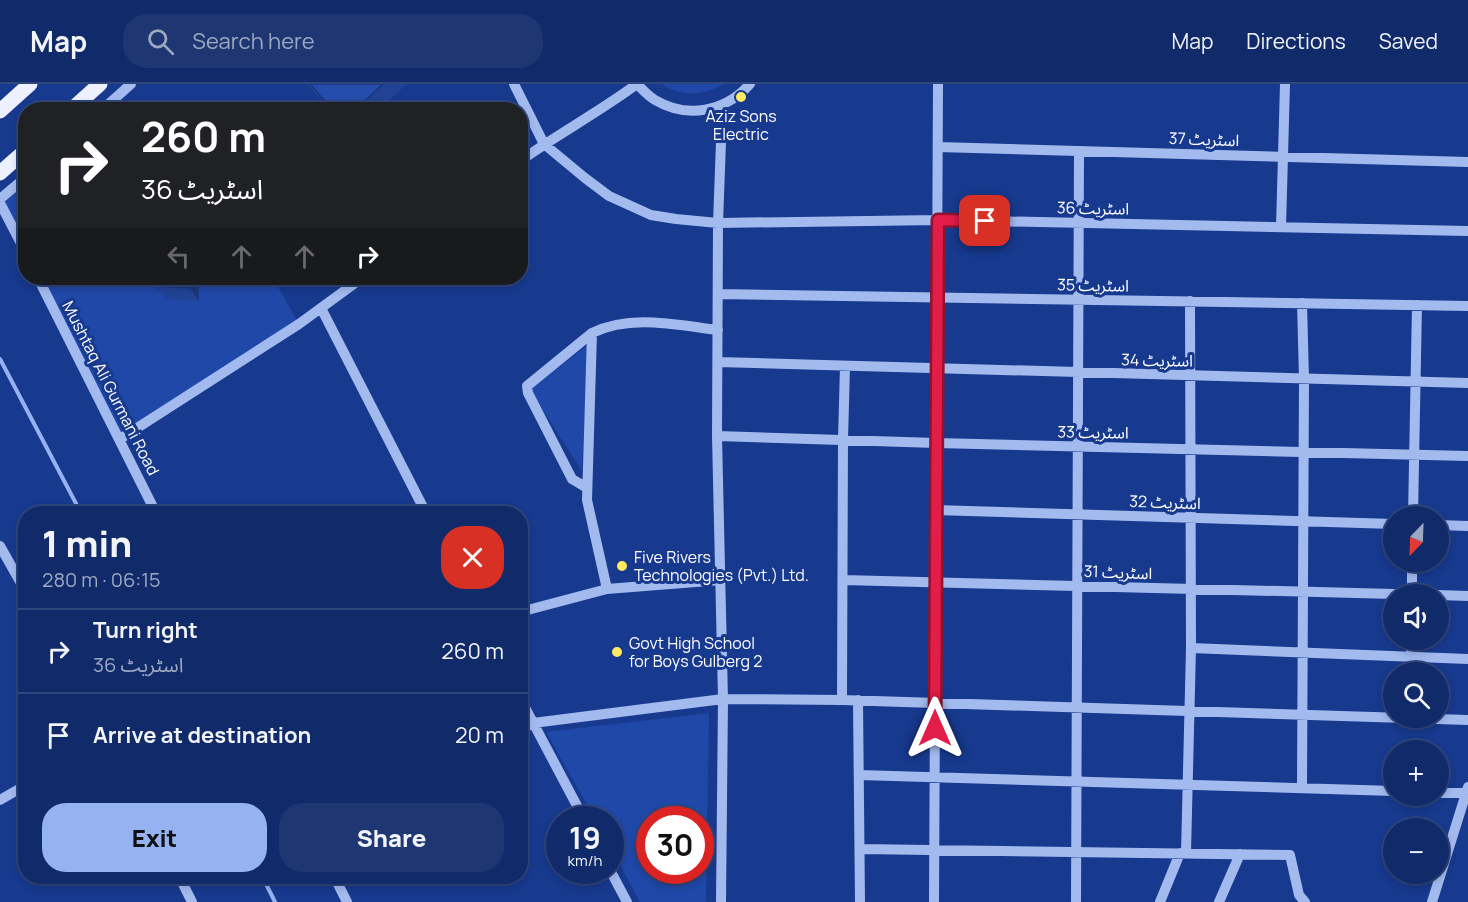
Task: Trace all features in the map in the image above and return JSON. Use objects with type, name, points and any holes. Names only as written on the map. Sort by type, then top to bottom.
[{"type":"main road","points":[[0,111],[30,84]]},
{"type":"main road","points":[[80,102],[100,84]]},
{"type":"main road","points":[[0,173],[18,157]]},
{"type":"street","points":[[111,102],[131,84]]},
{"type":"street","points":[[514,84],[523,102]]},
{"type":"street","points":[[528,155],[637,84],[653,99],[673,109],[695,111],[717,107],[730,101],[750,84]]},
{"type":"street","points":[[934,902],[938,84]]},
{"type":"street","points":[[1281,227],[1285,84]]},
{"type":"street","points":[[717,107],[721,142],[718,223],[717,436],[723,699],[721,902]]},
{"type":"street","points":[[528,112],[544,144]]},
{"type":"street","name":"اسٹریٹ 36","points":[[544,144],[609,196],[651,215],[718,223],[938,220],[1468,231]]},
{"type":"street","name":"اسٹریٹ 37","points":[[938,147],[1468,162]]},
{"type":"street","points":[[1076,902],[1079,151]]},
{"type":"street","points":[[18,184],[0,201],[18,237]]},
{"type":"street","name":"Mushtaq Ali Gurmani Road","points":[[42,285],[153,506]]},
{"type":"street","points":[[120,439],[299,324],[352,285]]},
{"type":"street","name":"اسٹریٹ 35","points":[[718,294],[1468,306]]},
{"type":"street","points":[[1160,902],[1183,853],[1188,784],[1191,648],[1190,301]]},
{"type":"street","points":[[1302,303],[1304,379],[1302,788]]},
{"type":"street","points":[[1413,506],[1417,305]]},
{"type":"street","points":[[321,308],[422,506]]},
{"type":"street","points":[[587,488],[572,478],[528,393],[527,386],[592,333],[621,322],[643,322],[718,330]]},
{"type":"street","points":[[592,333],[588,508],[607,589]]},
{"type":"street","name":"اسٹریٹ 34","points":[[718,362],[1468,383]]},
{"type":"street","points":[[842,700],[845,367]]},
{"type":"street","name":"اسٹریٹ 33","points":[[717,436],[1468,456]]},
{"type":"street","name":"اسٹریٹ 32","points":[[935,510],[1383,524]]},
{"type":"street","points":[[1449,525],[1468,526]]},
{"type":"street","points":[[0,546],[18,578]]},
{"type":"street","points":[[528,610],[607,589],[721,580]]},
{"type":"street","name":"اسٹریٹ 31","points":[[843,580],[1383,594]]},
{"type":"street","points":[[1449,595],[1468,596]]},
{"type":"street","points":[[1191,648],[1468,659]]},
{"type":"street","points":[[1411,650],[1411,657]]},
{"type":"street","points":[[528,726],[533,723],[723,699],[858,700],[1468,720]]},
{"type":"street","points":[[858,700],[860,902]]},
{"type":"street","points":[[528,713],[577,806]]},
{"type":"street","points":[[859,775],[1383,791]]},
{"type":"street","points":[[0,800],[18,790]]},
{"type":"street","points":[[1432,902],[1467,790],[1449,791]]},
{"type":"street","points":[[860,849],[1290,855],[1299,896],[1305,902]]},
{"type":"street","points":[[1219,902],[1240,854]]},
{"type":"street","points":[[183,884],[192,902]]},
{"type":"street","points":[[338,884],[347,902]]},
{"type":"street","points":[[617,884],[627,902]]},
{"type":"shaded area","points":[[662,84],[723,84],[709,91],[684,93]]},
{"type":"shaded area","points":[[18,183],[18,238],[0,199]]},
{"type":"shaded area","points":[[42,285],[277,285],[299,324],[120,439]]},
{"type":"shaded area","points":[[588,345],[582,471],[533,395],[532,388]]},
{"type":"shaded area","points":[[709,713],[708,806],[636,806],[636,884],[706,884],[706,902],[640,902],[624,872],[624,806],[588,806],[546,732]]},
{"type":"building","points":[[310,84],[383,84],[364,102],[326,102]]},
{"type":"building","points":[[190,285],[190,288],[157,286]]},
{"type":"waterway","points":[[0,359],[77,506]]},
{"type":"waterway","points":[[266,884],[275,902]]},
{"type":"place","name":"Aziz Sons Electric","points":[[741,97]]},
{"type":"place","name":"Five Rivers Technologies (Pvt.) Ltd.","points":[[622,566]]},
{"type":"place","name":"Govt High School for Boys Gulberg 2","points":[[617,652]]},
{"type":"route","points":[[935,728],[934,582],[938,220],[985,221]]}]
